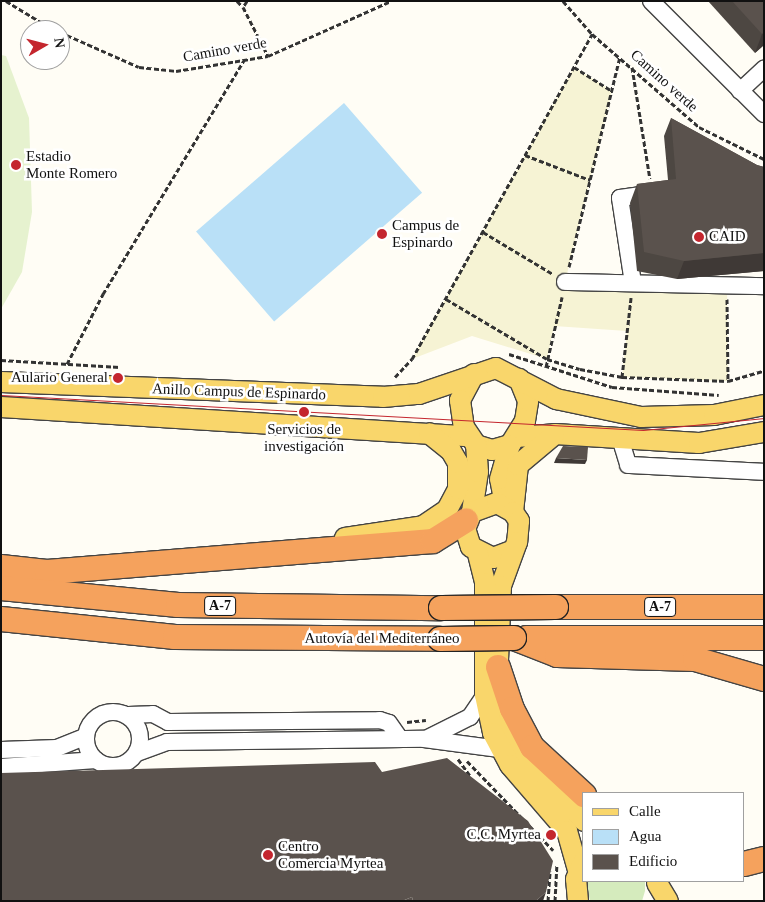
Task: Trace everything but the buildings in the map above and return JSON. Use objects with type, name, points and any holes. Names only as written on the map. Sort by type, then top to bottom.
[{"type":"highway","points":[[1,567],[47,572],[248,553],[433,541],[469,516]]},
{"type":"highway","name":"A-7","points":[[1,588],[178,605],[441,608],[764,607]]},
{"type":"highway","name":"Autovía del Mediterráneo","points":[[1,619],[175,636],[514,638],[557,646]]},
{"type":"highway","name":"A-7","points":[[557,646],[764,638]]},
{"type":"highway","points":[[557,646],[695,659],[764,679]]},
{"type":"highway","points":[[498,667],[512,709],[532,748],[582,793]]},
{"type":"highway","points":[[745,848],[764,843]]},
{"type":"highway","points":[[745,864],[764,859]]},
{"type":"main road","name":"Anillo Campus de Espinardo","points":[[1,382],[383,397],[420,394],[496,368],[585,408],[641,417],[714,414],[764,405]]},
{"type":"main road","points":[[474,374],[460,400],[472,441],[478,472],[466,539],[478,554],[485,583],[485,695],[499,749],[567,831],[581,866],[576,899]]},
{"type":"main road","points":[[519,379],[528,408],[513,441],[500,479],[520,532],[511,551],[501,586],[498,667],[501,712],[513,739],[582,819]]},
{"type":"main road","name":"Anillo Campus de Espinardo","points":[[1,407],[427,432],[472,441],[492,450],[513,441],[555,434],[698,443],[764,432]]},
{"type":"main road","points":[[248,553],[423,526],[434,520],[453,500],[460,475],[451,451],[427,432]]},
{"type":"main road","points":[[510,509],[518,465],[536,445],[555,434]]},
{"type":"main road","points":[[469,516],[488,503],[510,509]]},
{"type":"main road","points":[[478,554],[493,558],[511,551]]},
{"type":"main road","points":[[656,888],[668,901]]},
{"type":"street","points":[[651,1],[764,114]]},
{"type":"street","points":[[740,91],[764,69]]},
{"type":"street","points":[[632,284],[620,198],[657,192]]},
{"type":"street","points":[[565,282],[764,286]]},
{"type":"street","points":[[620,438],[628,465],[764,472]]},
{"type":"street","points":[[424,739],[470,718],[485,695]]},
{"type":"street","points":[[96,760],[86,736],[90,724],[103,714],[153,714],[168,722],[376,720],[390,723],[400,740]]},
{"type":"street","points":[[128,715],[139,728],[167,742]]},
{"type":"street","points":[[137,753],[139,728]]},
{"type":"street","points":[[1,750],[57,748],[86,736]]},
{"type":"street","points":[[1,767],[96,760],[116,767],[137,753],[167,742],[424,739],[499,749]]},
{"type":"path","points":[[6,1],[37,20]]},
{"type":"path","points":[[237,1],[243,7],[268,56]]},
{"type":"path","points":[[243,7],[247,1]]},
{"type":"path","name":"Camino verde","points":[[70,36],[139,67],[176,71],[268,56],[370,13],[391,1]]},
{"type":"path","name":"Camino verde","points":[[563,1],[592,34],[632,66],[699,127],[764,159]]},
{"type":"path","points":[[546,367],[546,358],[620,56]]},
{"type":"path","points":[[66,364],[103,294],[244,60]]},
{"type":"path","points":[[632,66],[657,192]]},
{"type":"path","points":[[574,67],[612,91]]},
{"type":"path","points":[[525,155],[590,180]]},
{"type":"path","points":[[483,232],[565,282]]},
{"type":"path","points":[[622,377],[632,284]]},
{"type":"path","points":[[727,285],[728,381]]},
{"type":"path","points":[[446,299],[546,358],[622,377],[728,381],[764,371]]},
{"type":"path","points":[[504,353],[612,387],[727,394]]},
{"type":"path","points":[[1,360],[126,367]]},
{"type":"path","points":[[389,381],[402,380]]},
{"type":"path","points":[[376,720],[378,712],[389,712],[404,722],[430,720]]},
{"type":"path","points":[[458,743],[458,764],[478,784]]},
{"type":"path","points":[[458,743],[463,756],[552,848],[557,863],[555,901]]},
{"type":"path","points":[[504,810],[535,842]]},
{"type":"path","points":[[548,901],[549,864]]},
{"type":"shaded area","points":[[574,67],[612,91],[565,282],[727,285],[728,381],[622,377],[627,331],[554,326],[547,359],[472,336],[412,359]]},
{"type":"green space","name":"Estadio Monte Romero","points":[[1,55],[6,56],[29,118],[32,212],[22,272],[1,309]]},
{"type":"green space","points":[[586,882],[645,882],[642,901],[590,901]]},
{"type":"water","points":[[344,103],[422,193],[274,321],[196,232]]},
{"type":"tram line","points":[[1,395],[643,430],[764,418]]},
{"type":"place","name":"Estadio Monte Romero","points":[[16,165]]},
{"type":"place","name":"Campus de Espinardo","points":[[382,234]]},
{"type":"place","name":"CAID","points":[[699,237]]},
{"type":"place","name":"Aulario General","points":[[118,378]]},
{"type":"place","name":"Servicios de investigación","points":[[304,412]]},
{"type":"place","name":"C.C. Myrtea","points":[[551,835]]},
{"type":"place","name":"Centro Comercia Myrtea","points":[[268,855]]}]
